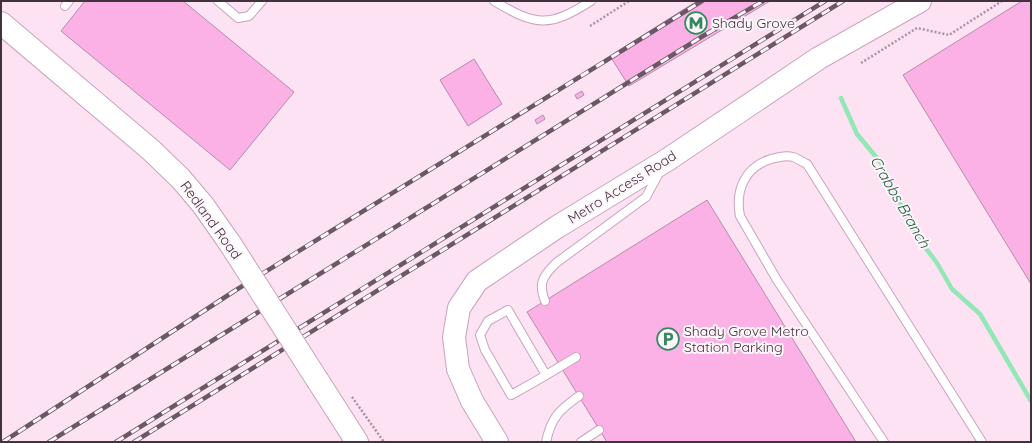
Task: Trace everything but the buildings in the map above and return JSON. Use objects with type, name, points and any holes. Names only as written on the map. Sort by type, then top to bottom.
[{"type":"main road","name":"Metro Access Road","points":[[497,442],[472,401],[458,369],[454,336],[458,308],[477,281],[557,227],[667,160],[819,58],[920,1]]},
{"type":"main road","name":"Redland Road","points":[[1,23],[156,155],[181,179],[203,205],[231,245],[357,442]]},
{"type":"lane","points":[[218,1],[238,18],[249,16],[262,1]]},
{"type":"lane","points":[[494,1],[519,16],[537,21],[550,20],[569,14],[591,1]]},
{"type":"lane","points":[[884,442],[777,280],[740,216],[738,204],[743,181],[750,170],[764,161],[779,157],[793,157],[807,164],[982,442]]},
{"type":"lane","points":[[545,301],[541,291],[544,275],[556,263],[646,197],[667,160]]},
{"type":"lane","points":[[546,375],[508,310],[488,321],[480,335],[485,350],[511,395],[546,375],[576,356]]},
{"type":"lane","points":[[546,442],[549,429],[561,409],[579,396]]},
{"type":"lane","points":[[581,442],[600,430]]},
{"type":"path","points":[[590,26],[629,1]]},
{"type":"path","points":[[861,63],[917,28],[949,35],[1002,1]]},
{"type":"path","points":[[348,391],[384,442]]},
{"type":"waterway","name":"Crabbs Branch","points":[[841,98],[857,134],[881,163],[915,234],[937,263],[952,289],[980,314],[1031,401]]},
{"type":"railway","points":[[3,442],[236,290],[702,1]]},
{"type":"railway","points":[[49,442],[703,36],[763,1]]},
{"type":"railway","points":[[116,442],[825,1]]},
{"type":"railway","points":[[134,442],[843,1]]},
{"type":"place","name":"Shady Grove","points":[[696,23]]},
{"type":"place","name":"Shady Grove Metro Station Parking","points":[[668,339]]}]
